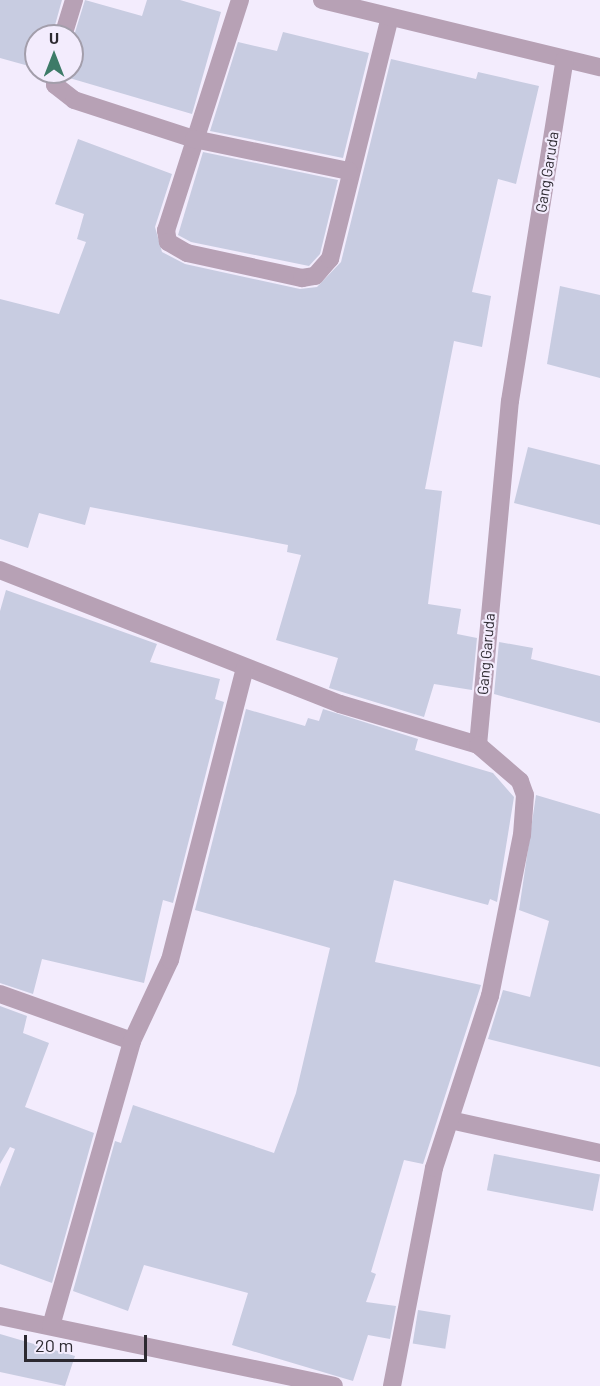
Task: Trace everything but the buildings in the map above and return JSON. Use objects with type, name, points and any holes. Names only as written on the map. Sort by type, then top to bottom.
[{"type":"street","points":[[67,24],[74,0]]},
{"type":"street","points":[[240,0],[166,230],[168,242],[187,253],[302,278],[315,276],[330,259],[349,171],[390,17]]},
{"type":"street","points":[[322,0],[600,67]]},
{"type":"street","name":"Gang Garuda","points":[[478,745],[510,401],[566,59]]},
{"type":"street","points":[[56,84],[74,100],[194,139],[349,171]]},
{"type":"street","points":[[0,570],[340,704],[478,745],[520,781],[525,795],[522,835],[490,996],[434,1168],[392,1386]]},
{"type":"street","points":[[51,1326],[132,1041],[170,960],[245,667]]},
{"type":"street","points":[[0,994],[132,1041]]},
{"type":"street","points":[[450,1120],[600,1153]]},
{"type":"street","points":[[0,1316],[334,1386]]}]
